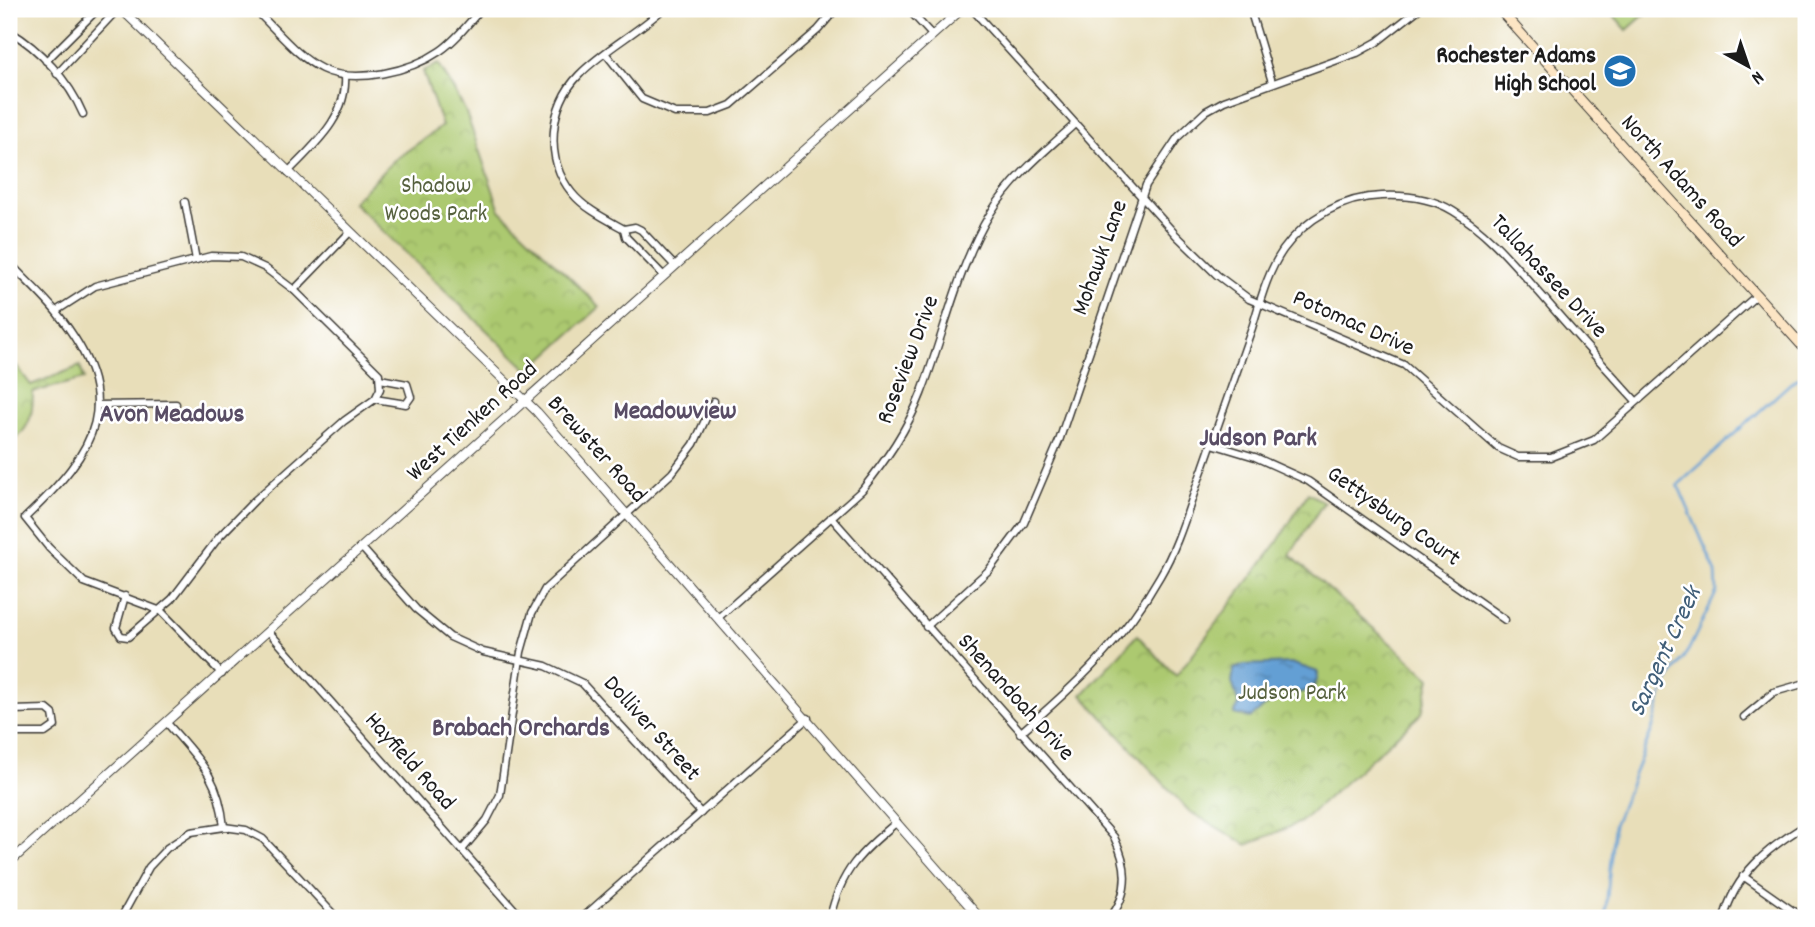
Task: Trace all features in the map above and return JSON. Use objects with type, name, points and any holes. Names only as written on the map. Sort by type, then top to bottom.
[{"type":"main road","name":"North Adams Road","points":[[1499,9],[1806,350]]},
{"type":"street","points":[[46,61],[98,9]]},
{"type":"street","points":[[57,74],[119,9]]},
{"type":"street","name":"Brewster Road","points":[[119,9],[526,400],[808,718],[980,918]]},
{"type":"street","points":[[254,9],[320,68],[345,75],[377,74],[424,59],[450,42],[481,9]]},
{"type":"street","points":[[663,9],[579,75],[561,101],[555,121],[553,148],[564,180],[572,193],[585,205],[624,229],[635,227],[641,230],[676,266]]},
{"type":"street","points":[[606,54],[642,99],[675,113],[710,113],[731,105],[818,30],[836,9]]},
{"type":"street","points":[[908,9],[932,35]]},
{"type":"street","name":"West Tienken Road","points":[[9,863],[962,9]]},
{"type":"street","name":"Potomac Drive","points":[[972,9],[1200,261],[1258,303],[1404,365],[1422,378],[1482,437],[1518,457],[1550,457],[1594,440],[1757,295]]},
{"type":"street","points":[[1250,9],[1272,82]]},
{"type":"street","name":"Mohawk Lane","points":[[926,627],[989,570],[1024,523],[1059,441],[1087,352],[1144,200],[1146,185],[1157,166],[1190,125],[1224,101],[1357,52],[1377,42],[1419,9]]},
{"type":"street","points":[[9,31],[46,61],[71,90],[83,114]]},
{"type":"street","points":[[74,33],[85,44]]},
{"type":"street","points":[[288,172],[326,134],[341,103],[345,75]]},
{"type":"street","name":"Roseview Drive","points":[[719,617],[862,489],[899,440],[921,395],[970,255],[990,213],[1014,182],[1074,124]]},
{"type":"street","name":"Tallahassee Drive","points":[[1020,733],[1094,668],[1125,632],[1175,547],[1258,303],[1283,250],[1312,221],[1330,209],[1364,197],[1410,195],[1441,204],[1485,233],[1636,401]]},
{"type":"street","points":[[185,202],[196,260]]},
{"type":"street","points":[[624,229],[626,237],[664,276]]},
{"type":"street","points":[[294,290],[351,232]]},
{"type":"street","points":[[55,311],[95,286],[211,256],[241,257],[265,268],[294,290],[368,362],[380,379],[380,389],[375,399],[344,421],[219,537],[161,611],[128,637],[121,636],[116,628],[125,596]]},
{"type":"street","points":[[9,262],[55,311],[80,345],[91,369],[97,405],[91,437],[80,458],[25,518],[49,548],[84,582],[161,611],[222,674]]},
{"type":"street","points":[[375,399],[397,405],[407,404],[411,397],[407,384],[380,379]]},
{"type":"street","points":[[462,850],[488,820],[500,795],[520,659],[530,621],[545,589],[684,459],[704,428],[714,401]]},
{"type":"street","points":[[97,405],[176,404]]},
{"type":"street","name":"Gettysburg Court","points":[[1212,444],[1255,457],[1308,481],[1505,620]]},
{"type":"street","name":"Shenandoah Drive","points":[[831,517],[1118,846],[1126,870],[1124,894],[1120,906],[1110,918]]},
{"type":"street","name":"Dolliver Street","points":[[362,548],[434,626],[483,652],[556,670],[582,683],[701,813]]},
{"type":"street","name":"Hayfield Road","points":[[269,632],[522,918]]},
{"type":"street","points":[[1744,717],[1774,692],[1806,683]]},
{"type":"street","points":[[9,700],[12,710],[10,736],[45,733],[55,726],[55,720],[47,709],[12,710]]},
{"type":"street","points":[[582,918],[808,718]]},
{"type":"street","points":[[167,723],[213,780],[219,793],[224,827]]},
{"type":"street","points":[[830,918],[835,895],[849,867],[897,822]]},
{"type":"street","points":[[1724,918],[1743,876],[1770,850],[1806,825]]},
{"type":"street","points":[[121,918],[149,867],[166,848],[191,832],[224,827],[246,830],[263,839],[337,918]]},
{"type":"street","points":[[1743,876],[1803,918]]},
{"type":"green space","points":[[1608,9],[1651,9],[1627,30]]},
{"type":"green space","name":"Shadow Woods Park","points":[[439,64],[465,110],[500,210],[600,307],[529,371],[353,202],[393,161],[442,126],[423,71]]},
{"type":"green space","points":[[9,356],[31,385],[80,366],[84,379],[33,392],[29,422],[9,446]]},
{"type":"green space","name":"Judson Park","points":[[1308,493],[1324,502],[1290,555],[1430,678],[1422,713],[1301,822],[1247,845],[1189,811],[1082,695],[1137,635],[1176,676],[1277,543]]},
{"type":"water","points":[[1291,663],[1318,672],[1311,688],[1307,691],[1282,693],[1250,718],[1234,714],[1239,705],[1232,682],[1234,669],[1244,665]]},
{"type":"waterway","name":"Sargent Creek","points":[[1605,918],[1614,825],[1653,727],[1664,688],[1689,649],[1717,591],[1716,572],[1678,485],[1794,380],[1804,376]]},
{"type":"place","name":"Rochester Adams High School","points":[[1620,71]]},
{"type":"district","name":"Meadowview","points":[[675,412]]},
{"type":"district","name":"Avon Meadows","points":[[172,415]]},
{"type":"district","name":"Judson Park","points":[[1258,439]]},
{"type":"district","name":"Brabach Orchards","points":[[521,729]]}]
